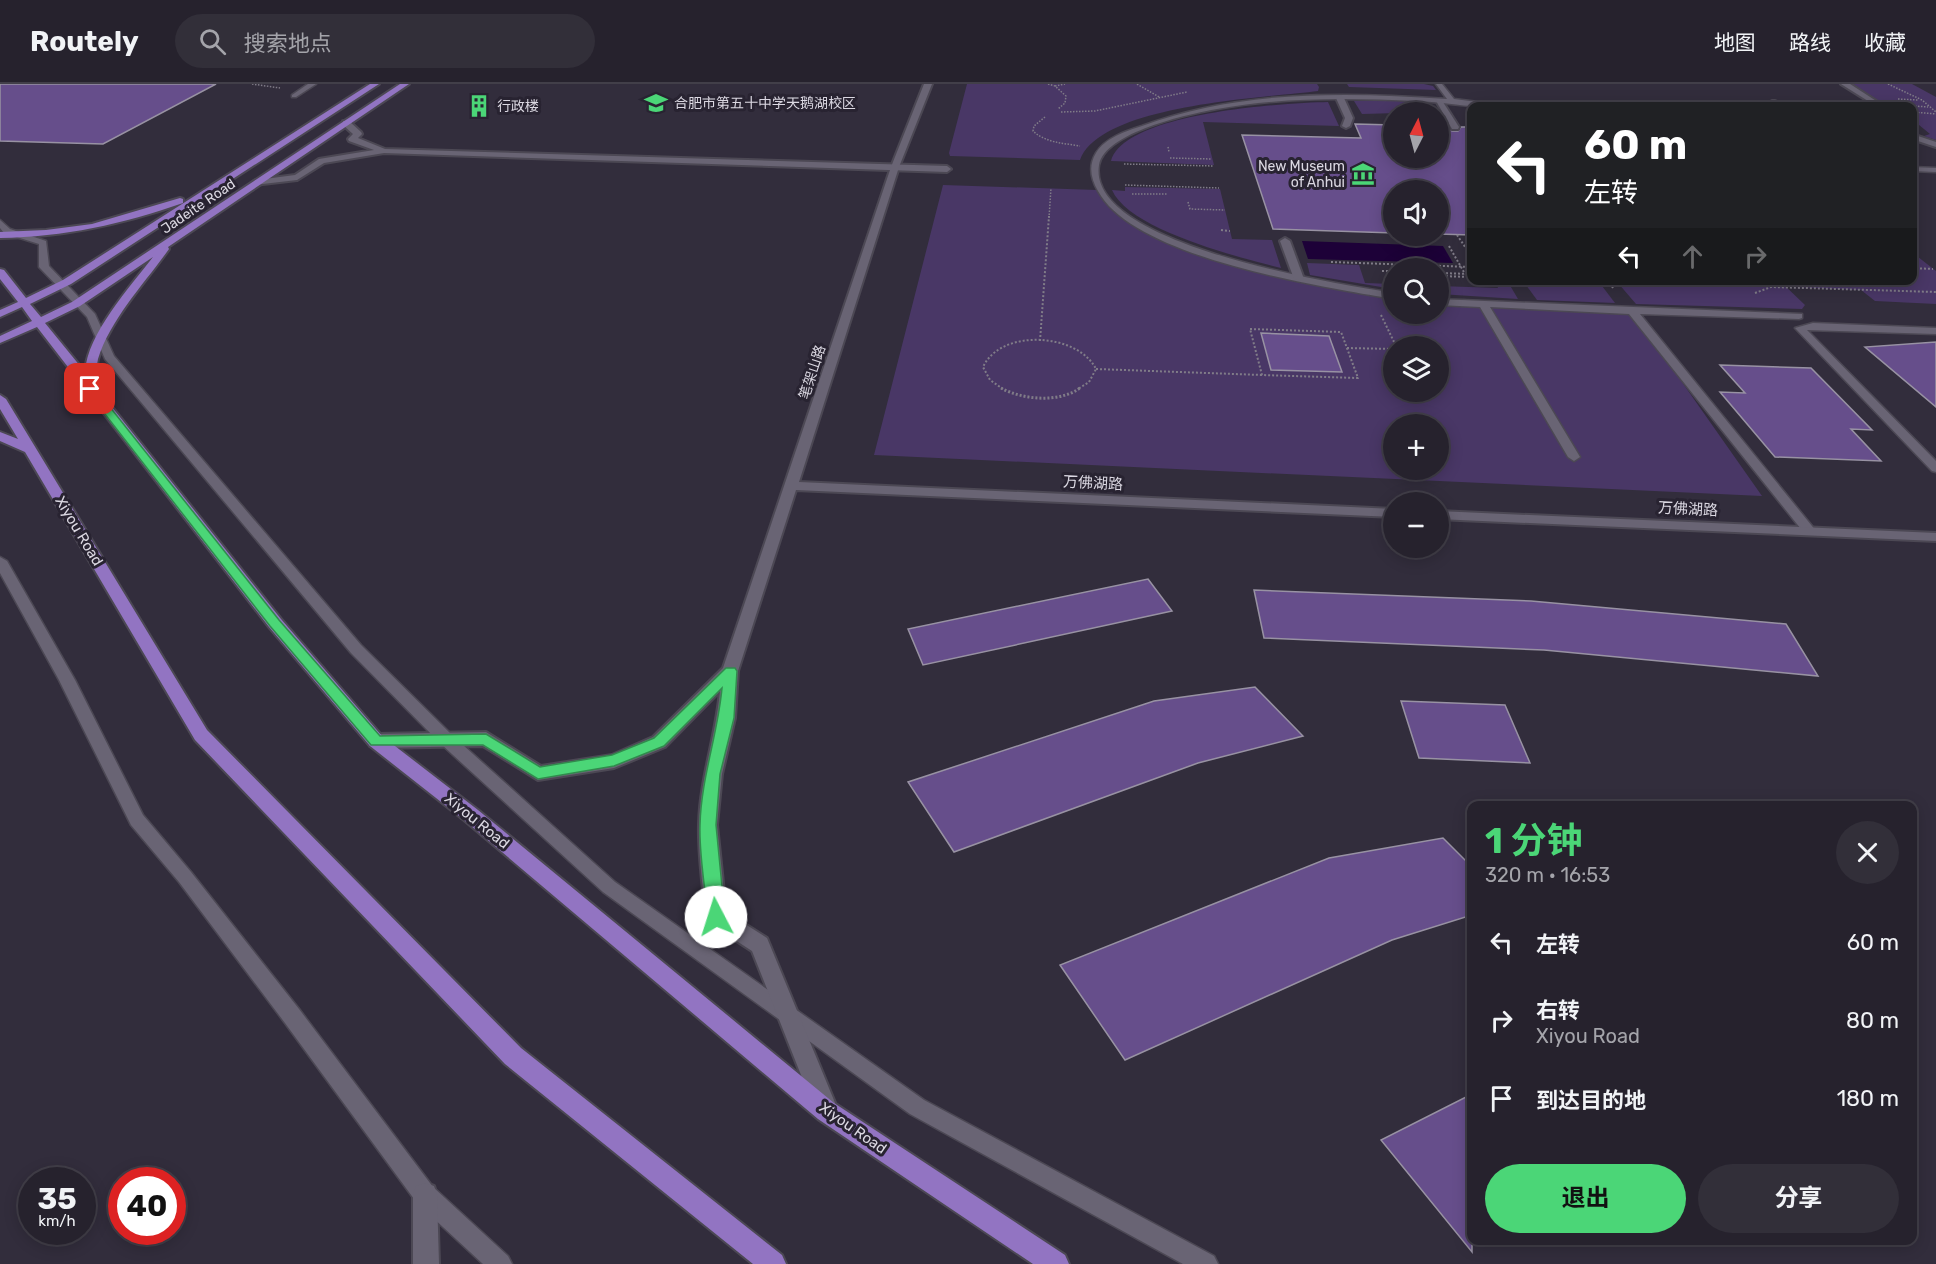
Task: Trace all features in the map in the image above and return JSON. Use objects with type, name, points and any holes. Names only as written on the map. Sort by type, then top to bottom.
[{"type":"main road","name":"Jadeite Road","points":[[0,314],[61,285],[375,84]]},
{"type":"main road","name":"Jadeite Road","points":[[0,340],[79,301],[405,84]]},
{"type":"main road","points":[[0,235],[84,230],[141,216],[212,189]]},
{"type":"main road","points":[[90,389],[92,360],[102,340],[124,304],[170,241]]},
{"type":"main road","name":"Xiyou Road","points":[[0,272],[274,623],[376,741],[480,822],[826,1111],[1056,1264]]},
{"type":"main road","name":"Xiyou Road","points":[[0,399],[201,735],[513,1056],[773,1264]]},
{"type":"main road","points":[[0,436],[31,450]]},
{"type":"street","name":"笔架山路","points":[[730,671],[895,167],[928,84]]},
{"type":"street","points":[[1845,84],[1874,102]]},
{"type":"street","points":[[1340,98],[1349,118],[1346,126]]},
{"type":"street","points":[[1438,101],[1455,127]]},
{"type":"street","points":[[346,123],[358,134],[352,140],[384,151]]},
{"type":"street","points":[[1917,138],[1936,145]]},
{"type":"street","points":[[257,183],[297,177],[322,161],[384,151],[947,169]]},
{"type":"street","points":[[1285,241],[1299,279]]},
{"type":"street","name":"万佛湖路","points":[[791,486],[1383,513]]},
{"type":"street","name":"万佛湖路","points":[[1449,515],[1936,537]]},
{"type":"street","points":[[376,741],[486,739],[538,773],[614,761],[659,742],[730,671]]},
{"type":"street","points":[[730,671],[726,718],[713,774],[708,825],[716,917],[760,945],[826,1111]]},
{"type":"street","points":[[425,1195],[426,1264]]},
{"type":"lane","points":[[294,96],[313,84]]},
{"type":"lane","points":[[1439,84],[1453,102]]},
{"type":"lane","points":[[1334,88],[1340,98]]},
{"type":"lane","points":[[1383,295],[1235,264],[1194,250],[1143,228],[1121,215],[1097,190],[1094,173],[1097,157],[1103,149],[1120,138],[1147,125],[1189,113],[1250,103],[1340,98],[1467,103]]},
{"type":"lane","points":[[1917,169],[1936,170]]},
{"type":"lane","points":[[0,223],[7,231],[43,243],[44,267],[92,316],[109,357],[356,649],[447,740],[609,887],[917,1107],[1206,1264]]},
{"type":"lane","points":[[1449,303],[1799,316]]},
{"type":"lane","points":[[1484,305],[1574,457]]},
{"type":"lane","points":[[1632,311],[1810,531]]},
{"type":"lane","points":[[1936,331],[1813,326],[1800,328],[1936,468]]},
{"type":"lane","points":[[0,561],[68,680],[137,820],[185,877],[285,1006],[425,1195],[500,1264]]},
{"type":"path","points":[[1048,84],[1055,86],[1066,96],[1065,103],[1058,109]]},
{"type":"path","points":[[1055,86],[1065,84]]},
{"type":"path","points":[[1888,84],[1922,100],[1936,113]]},
{"type":"path","points":[[1061,112],[1095,111],[1169,94],[1190,92]]},
{"type":"path","points":[[1917,112],[1936,113]]},
{"type":"path","points":[[1045,117],[1038,120],[1033,127],[1033,131],[1042,138],[1103,149]]},
{"type":"path","points":[[1168,147],[1170,152]]},
{"type":"path","points":[[1170,158],[1212,159]]},
{"type":"path","points":[[1124,164],[1214,166]]},
{"type":"path","points":[[1125,185],[1219,188]]},
{"type":"path","points":[[1040,341],[1051,188]]},
{"type":"path","points":[[1188,202],[1190,209],[1225,210]]},
{"type":"path","points":[[1221,230],[1230,231]]},
{"type":"path","points":[[1457,235],[1467,250]]},
{"type":"path","points":[[1449,246],[1465,274],[1449,274]]},
{"type":"path","points":[[1292,260],[1383,263]]},
{"type":"path","points":[[1449,266],[1467,267]]},
{"type":"path","points":[[1917,268],[1933,269]]},
{"type":"path","points":[[1449,275],[1467,276]]},
{"type":"path","points":[[1746,294],[1771,286],[1936,292]]},
{"type":"path","points":[[1370,293],[1390,336]]},
{"type":"path","points":[[1096,369],[1262,376],[1358,378],[1341,332],[1250,329],[1262,376]]},
{"type":"path","points":[[1040,341],[1067,345],[1078,350],[1087,355],[1096,369],[1094,376],[1081,389],[1041,397],[1026,396],[999,388],[984,374],[982,367],[991,353],[1012,344],[1040,341]]},
{"type":"path","points":[[1347,348],[1383,348]]},
{"type":"shaded area","points":[[967,84],[1317,84],[1319,87],[1318,91],[1225,101],[1151,115],[1119,127],[1094,141],[1080,160],[950,156]]},
{"type":"shaded area","points":[[1347,84],[1424,84],[1433,86],[1436,90],[1349,87]]},
{"type":"shaded area","points":[[1853,84],[1912,84],[1936,97],[1936,140],[1924,136],[1930,134],[1917,123],[1917,102],[1881,102]]},
{"type":"shaded area","points":[[1354,101],[1416,102],[1383,102],[1383,113],[1362,114]]},
{"type":"shaded area","points":[[1328,102],[1339,126],[1203,122],[1214,165],[1111,161],[1123,144],[1145,131],[1174,121],[1244,108]]},
{"type":"shaded area","points":[[943,185],[1097,190],[1123,216],[1153,234],[1185,248],[1289,276],[1383,293],[1383,324],[1449,324],[1449,302],[1632,311],[1762,496],[1415,480],[1449,480],[1449,414],[1383,414],[1383,479],[874,455]]},
{"type":"shaded area","points":[[1125,187],[1220,189],[1232,239],[1272,240],[1281,268],[1214,249],[1162,230],[1140,218],[1123,204],[1112,190],[1125,191]]},
{"type":"shaded area","points":[[1302,241],[1383,244],[1383,246],[1443,246],[1453,263],[1449,263],[1449,258],[1383,258],[1383,261],[1308,259]]},
{"type":"shaded area","points":[[1917,256],[1936,271],[1936,304],[1875,301],[1861,290],[1795,287],[1792,285],[1917,285]]},
{"type":"shaded area","points":[[1307,263],[1359,265],[1365,283],[1383,284],[1383,287],[1310,275]]},
{"type":"shaded area","points":[[1497,285],[1510,285],[1518,299],[1449,295],[1449,286],[1498,288]]},
{"type":"shaded area","points":[[1526,285],[1601,285],[1615,303],[1537,300]]},
{"type":"shaded area","points":[[1620,285],[1784,285],[1805,305],[1802,309],[1636,304]]},
{"type":"building","points":[[0,84],[216,84],[103,144],[0,141]]},
{"type":"building","name":"New Museum of Anhui","points":[[1355,124],[1383,125],[1383,168],[1449,168],[1449,127],[1452,131],[1458,131],[1461,127],[1467,127],[1467,235],[1449,234],[1449,180],[1383,180],[1383,233],[1273,229],[1242,135],[1361,138]]},
{"type":"building","points":[[1261,333],[1329,336],[1342,372],[1271,370]]},
{"type":"building","points":[[1936,342],[1936,407],[1865,347]]},
{"type":"building","points":[[1720,365],[1811,368],[1872,430],[1851,429],[1881,461],[1775,457],[1720,392],[1745,393]]},
{"type":"building","points":[[1148,579],[1172,611],[923,665],[908,629]]},
{"type":"building","points":[[1254,590],[1531,601],[1786,624],[1818,676],[1544,650],[1264,638]]},
{"type":"building","points":[[1255,687],[1303,736],[1198,763],[954,852],[908,782],[1154,701]]},
{"type":"building","points":[[1401,701],[1505,705],[1530,763],[1419,758]]},
{"type":"building","points":[[1443,838],[1467,862],[1467,917],[1392,940],[1125,1060],[1060,965],[1329,858]]},
{"type":"building","points":[[1467,1097],[1467,1245],[1472,1245],[1472,1252],[1381,1140]]},
{"type":"place","name":"合肥市第五十中学天鹅湖校区","points":[[656,103]]},
{"type":"place","name":"行政楼","points":[[479,106]]},
{"type":"place","name":"New Museum of Anhui","points":[[1363,174]]},
{"type":"route","points":[[90,389],[274,623],[376,741],[486,739],[538,773],[614,761],[659,742],[730,671],[726,718],[713,774],[708,825],[716,917]]}]
